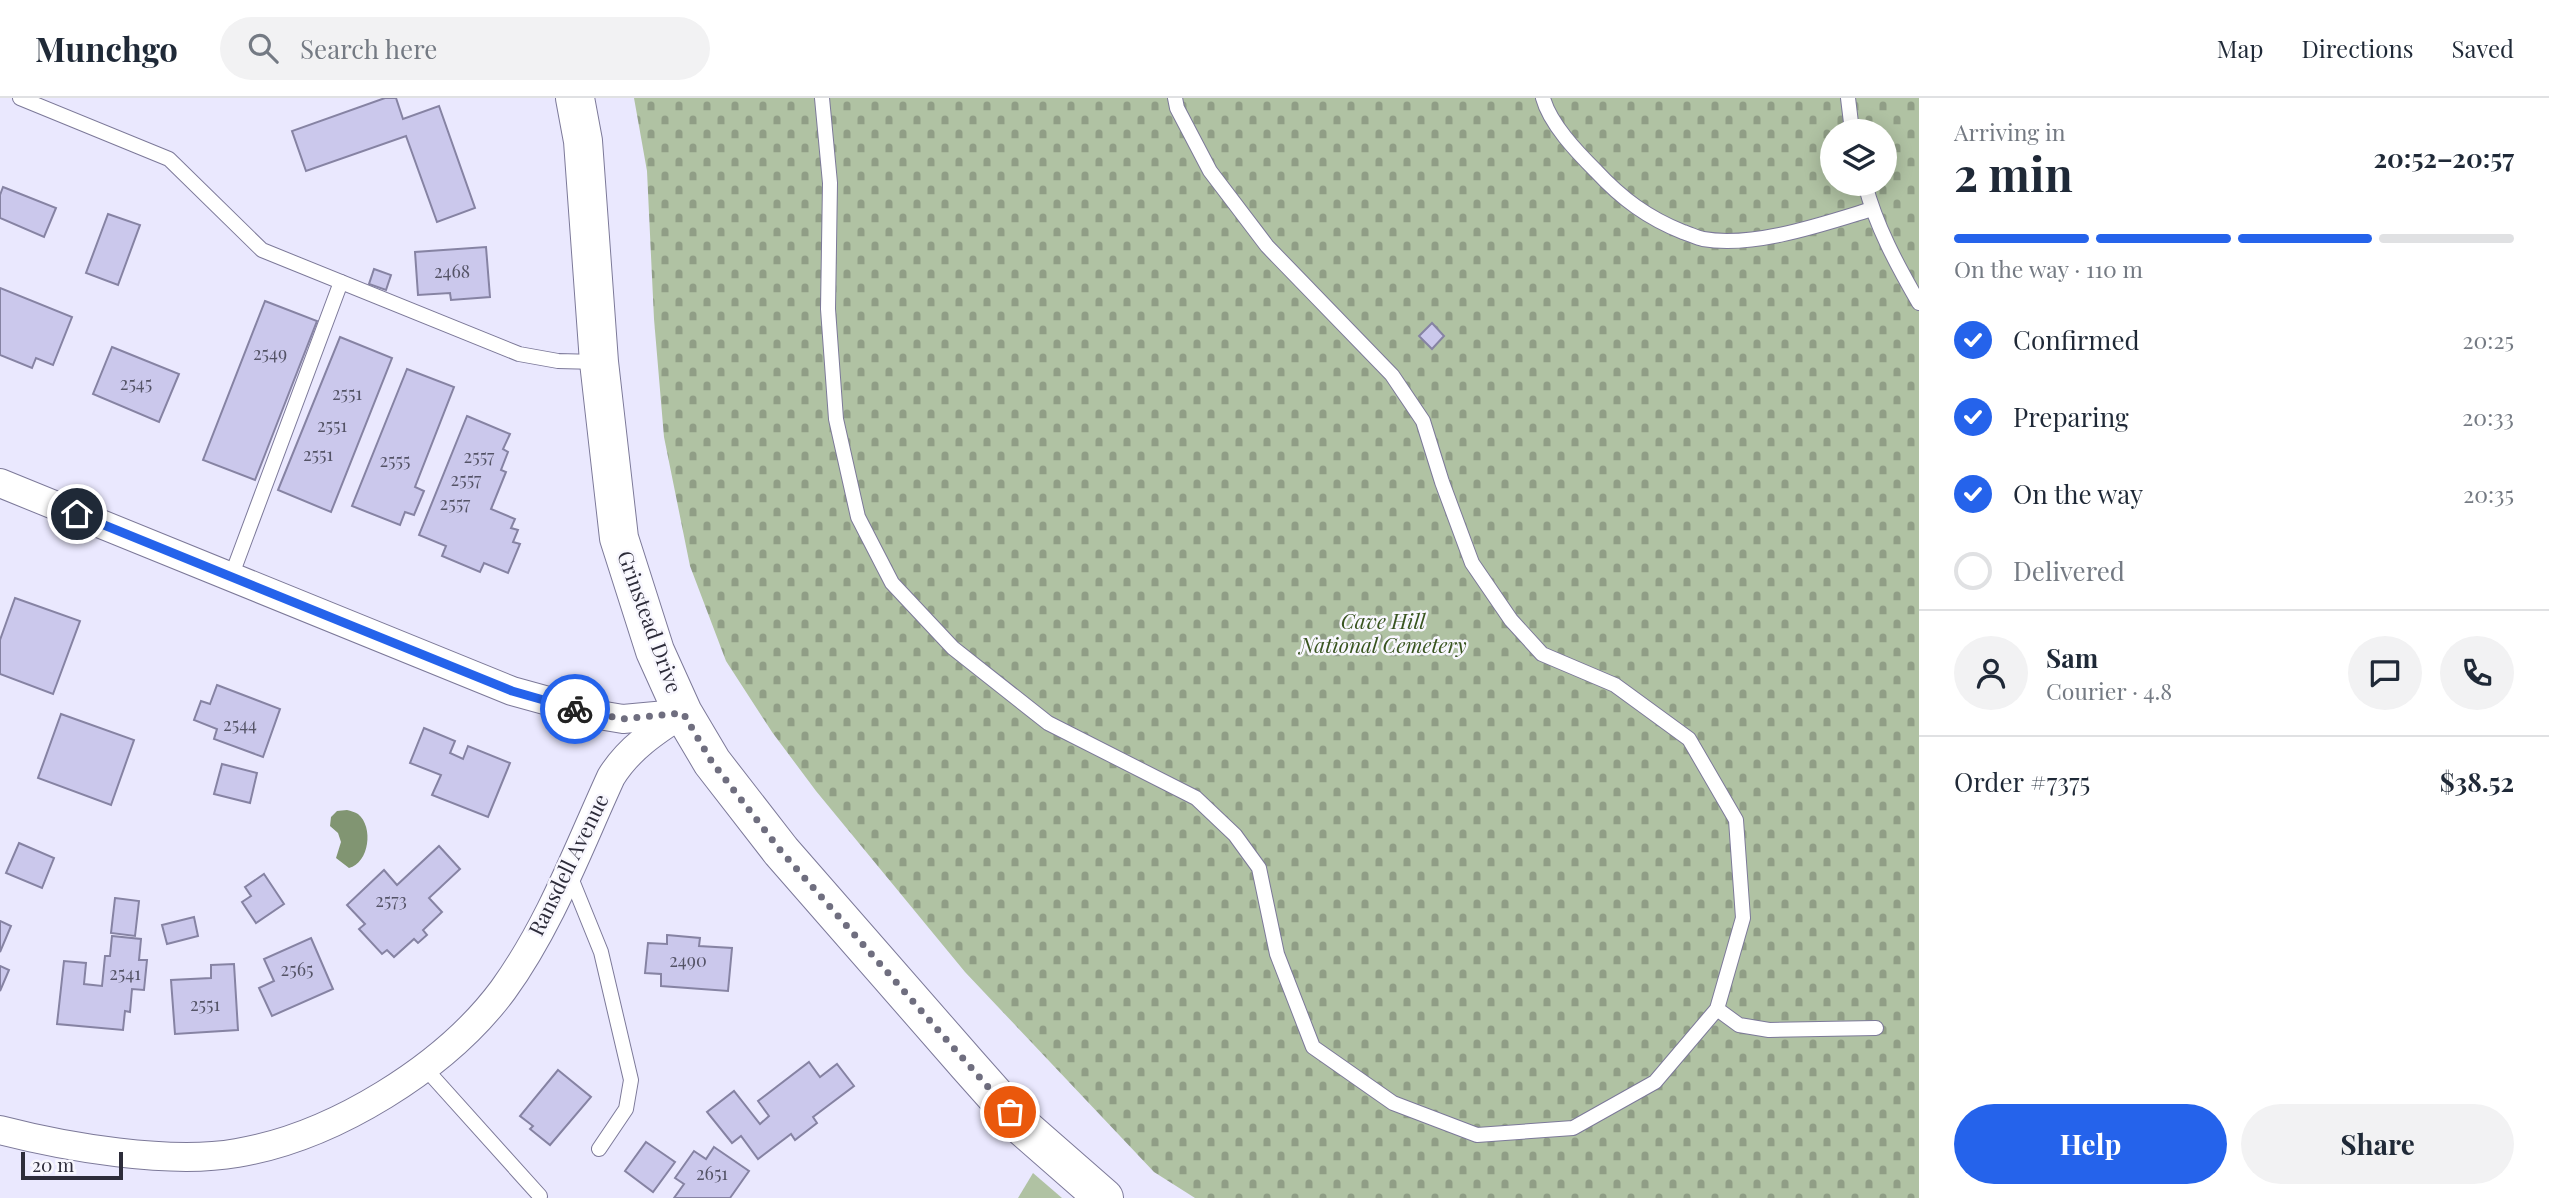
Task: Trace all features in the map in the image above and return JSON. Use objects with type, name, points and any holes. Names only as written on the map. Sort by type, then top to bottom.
[{"type":"main road","name":"Grinstead Drive","points":[[575,98],[583,141],[599,362],[619,538],[655,651],[683,713],[712,762],[766,831],[897,984],[1024,1128],[1104,1198]]},
{"type":"street","points":[[0,483],[512,691],[623,719],[683,713]]},
{"type":"street","name":"Ransdell Avenue","points":[[0,1130],[28,1138],[139,1154],[236,1154],[284,1141],[330,1123],[373,1101],[424,1067],[458,1039],[503,990],[546,921],[621,760],[652,733],[683,713]]},
{"type":"lane","points":[[20,98],[169,159],[262,250],[519,354],[558,361],[599,362]]},
{"type":"lane","points":[[822,98],[830,183],[828,309],[836,418],[858,517],[892,583],[953,648],[1048,723],[1196,798],[1235,835],[1259,868],[1277,954],[1313,1047],[1393,1103],[1478,1135],[1573,1128],[1655,1082],[1717,1009],[1743,918],[1736,820],[1689,739],[1615,685],[1542,654],[1511,620],[1472,563],[1423,421],[1392,375],[1267,246],[1210,171],[1177,108],[1175,98]]},
{"type":"lane","points":[[1543,98],[1545,106],[1574,149],[1614,190],[1655,220],[1703,239],[1753,240],[1872,209]]},
{"type":"lane","points":[[1847,98],[1850,119]]},
{"type":"lane","points":[[1868,196],[1889,249],[1919,303]]},
{"type":"lane","points":[[231,577],[341,282]]},
{"type":"lane","points":[[568,872],[601,952],[631,1080],[626,1110],[599,1149]]},
{"type":"lane","points":[[1717,1009],[1739,1025],[1769,1030],[1876,1028]]},
{"type":"lane","points":[[424,1067],[540,1196]]},
{"type":"green space","name":"Cave Hill National Cemetery","points":[[634,98],[1919,98],[1919,1198],[1195,1198],[1154,1172],[965,972],[816,791],[772,732],[726,661],[690,566],[664,437],[654,319],[647,171]]},
{"type":"green space","points":[[1033,1173],[1062,1198],[1018,1198]]},
{"type":"shaded area","points":[[347,810],[358,814],[363,820],[367,835],[365,852],[356,865],[349,868],[336,858],[341,842],[338,833],[330,826],[331,817],[337,811]]},
{"type":"building","points":[[385,98],[396,98],[403,119],[439,106],[475,208],[437,222],[406,136],[306,171],[292,131]]},
{"type":"building","points":[[3,187],[56,208],[44,237],[0,218],[0,195]]},
{"type":"building","points":[[108,214],[140,225],[118,285],[86,273]]},
{"type":"building","points":[[486,247],[490,297],[451,300],[450,293],[418,295],[415,252]]},
{"type":"building","points":[[374,269],[391,275],[386,290],[369,284]]},
{"type":"building","points":[[0,288],[72,317],[53,365],[36,358],[32,368],[0,355]]},
{"type":"building","points":[[265,301],[317,321],[255,480],[203,460]]},
{"type":"building","points":[[1432,323],[1444,336],[1432,349],[1419,336]]},
{"type":"building","points":[[340,337],[392,358],[331,512],[278,490]]},
{"type":"building","points":[[112,347],[179,374],[159,422],[93,394]]},
{"type":"building","points":[[407,369],[454,387],[415,487],[424,491],[414,515],[405,512],[400,525],[352,506]]},
{"type":"building","points":[[467,416],[510,434],[503,449],[508,452],[501,470],[506,472],[491,509],[515,519],[511,528],[518,530],[513,542],[520,544],[508,573],[484,563],[480,572],[442,556],[446,546],[419,535]]},
{"type":"building","points":[[15,598],[80,621],[53,694],[0,674],[0,640]]},
{"type":"building","points":[[217,685],[280,709],[263,757],[214,739],[217,729],[194,720],[201,701],[210,704]]},
{"type":"building","points":[[61,714],[134,740],[111,805],[38,778]]},
{"type":"building","points":[[424,728],[455,741],[450,753],[463,759],[468,746],[510,763],[488,817],[432,795],[441,775],[410,763]]},
{"type":"building","points":[[222,764],[257,773],[250,803],[214,794]]},
{"type":"building","points":[[19,843],[54,858],[42,888],[6,873]]},
{"type":"building","points":[[439,846],[460,869],[429,898],[442,912],[423,930],[427,935],[418,943],[414,939],[394,957],[387,950],[382,954],[359,929],[365,924],[347,905],[384,870],[397,885]]},
{"type":"building","points":[[264,874],[284,904],[256,923],[242,902],[251,896],[245,887]]},
{"type":"building","points":[[115,898],[139,901],[135,936],[111,933]]},
{"type":"building","points":[[194,917],[198,936],[167,944],[162,925]]},
{"type":"building","points":[[0,921],[11,926],[0,952]]},
{"type":"building","points":[[667,935],[700,938],[699,946],[732,948],[728,991],[661,986],[661,974],[645,973],[648,943],[667,944]]},
{"type":"building","points":[[112,936],[141,939],[139,960],[147,960],[144,990],[132,989],[130,1012],[125,1011],[123,1030],[57,1024],[64,961],[86,963],[84,984],[102,986],[105,956],[110,956]]},
{"type":"building","points":[[311,938],[333,989],[272,1016],[259,988],[274,981],[264,959]]},
{"type":"building","points":[[234,964],[238,1030],[175,1034],[171,980],[211,978],[211,965]]},
{"type":"building","points":[[0,966],[9,970],[0,991]]},
{"type":"building","points":[[809,1062],[820,1077],[837,1064],[854,1086],[813,1117],[817,1123],[795,1140],[791,1134],[758,1159],[741,1136],[732,1143],[707,1112],[734,1091],[760,1124],[769,1116],[758,1101]]},
{"type":"building","points":[[558,1070],[591,1097],[550,1145],[530,1129],[533,1126],[520,1116]]},
{"type":"building","points":[[646,1142],[675,1162],[653,1192],[625,1171]]},
{"type":"building","points":[[714,1147],[749,1171],[730,1198],[674,1198],[684,1184],[675,1178],[694,1151],[706,1159]]},
{"type":"way so far","points":[[575,709],[623,719],[683,713],[712,762],[781,851],[1010,1112]]},
{"type":"route","points":[[77,514],[512,691],[575,709]]}]
